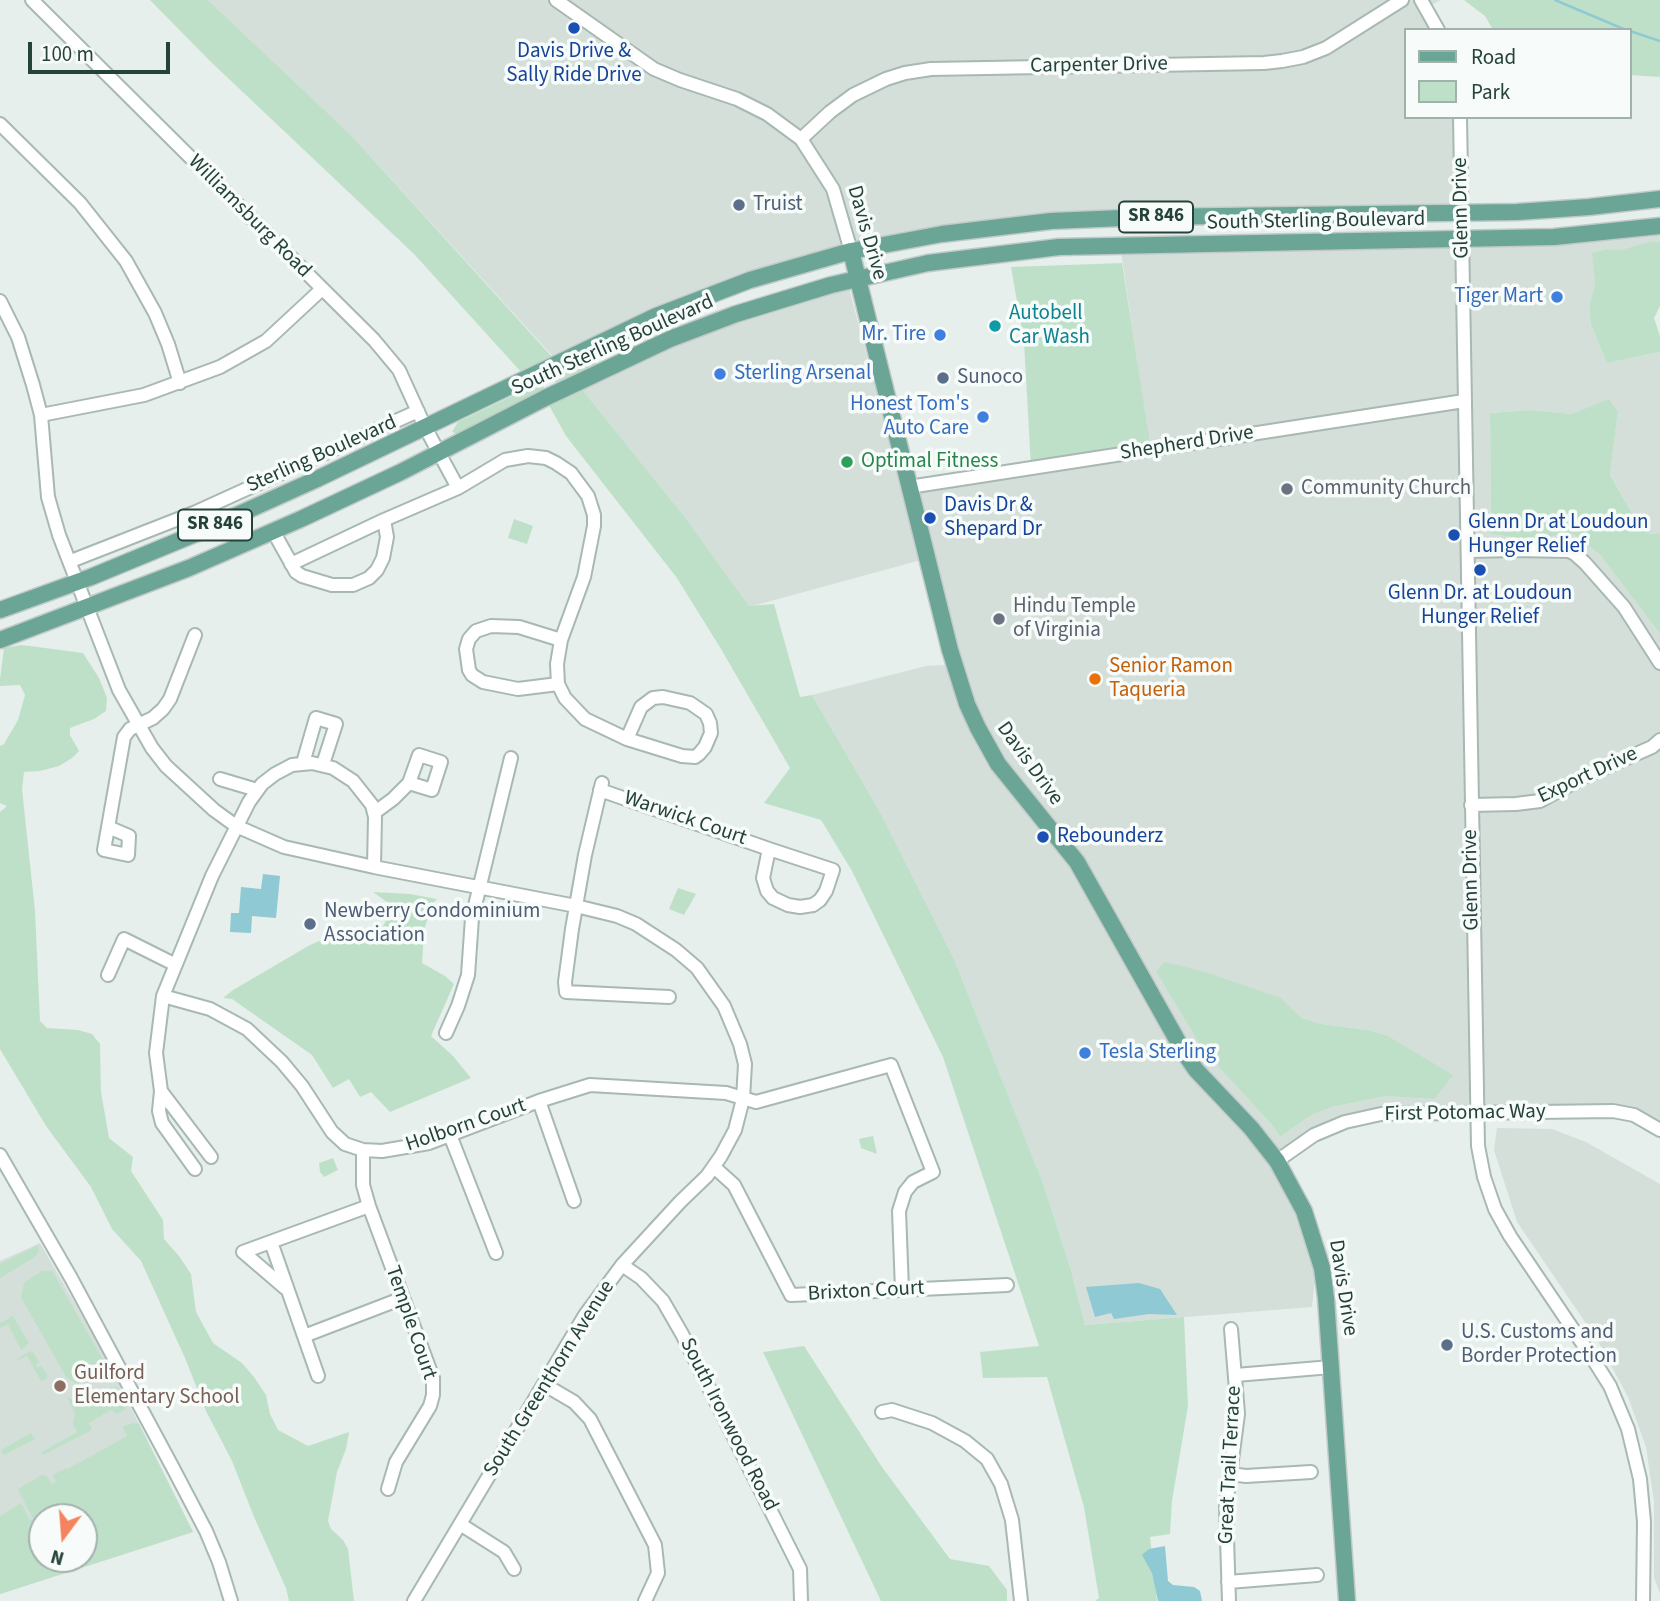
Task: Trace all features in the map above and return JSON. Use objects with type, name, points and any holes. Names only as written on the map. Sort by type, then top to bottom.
[{"type":"main road","name":"South Sterling Boulevard","points":[[0,610],[78,582],[317,480],[607,338],[690,302],[750,280],[851,251],[953,232],[1051,221],[1553,210],[1660,199]]},
{"type":"main road","name":"South Sterling Boulevard","points":[[0,640],[189,568],[273,531],[670,339],[782,299],[858,278],[941,261],[1059,247],[1463,241],[1597,234],[1660,226]]},
{"type":"main road","name":"Davis Drive","points":[[851,251],[909,487],[967,704],[988,747],[1010,779],[1077,862],[1185,1054],[1277,1161],[1304,1211],[1315,1240],[1326,1298],[1347,1601]]},
{"type":"street","name":"Williamsburg Road","points":[[32,0],[350,314],[399,370],[425,427],[458,488]]},
{"type":"street","name":"Davis Drive","points":[[556,0],[654,69],[737,99],[767,114],[801,139],[834,189],[851,251]]},
{"type":"street","name":"Carpenter Drive","points":[[801,139],[830,112],[853,96],[886,79],[905,73],[931,69],[1264,64],[1303,57],[1326,48],[1402,0]]},
{"type":"street","points":[[1422,0],[1437,28]]},
{"type":"street","name":"Glenn Drive","points":[[1460,119],[1476,1112],[1480,1156],[1495,1209],[1510,1236],[1610,1386],[1628,1429],[1640,1479],[1644,1522],[1643,1601]]},
{"type":"street","points":[[0,124],[80,203],[126,261],[155,313],[180,383]]},
{"type":"street","points":[[41,415],[144,395],[220,367],[257,348],[278,332],[322,289]]},
{"type":"street","name":"South Greenthorn Avenue","points":[[0,300],[18,337],[41,415],[48,497],[59,535],[119,690],[152,748],[166,766],[236,825],[284,847],[617,916],[676,950],[697,968],[713,987],[734,1027],[745,1063],[743,1099],[735,1130],[714,1167],[622,1265],[585,1315],[414,1601]]},
{"type":"street","name":"Shepherd Drive","points":[[909,487],[1464,401]]},
{"type":"street","name":"Sterling Boulevard","points":[[71,561],[195,512],[418,411]]},
{"type":"street","points":[[291,564],[458,488],[505,460],[528,456],[546,458],[564,467],[588,496],[594,515],[584,577],[561,640],[557,664],[558,684],[565,698],[585,719],[627,739],[682,756],[695,757],[705,747],[711,727],[706,714],[690,704],[670,697],[657,697],[641,707],[627,739]]},
{"type":"street","points":[[273,531],[291,564],[302,576],[321,583],[341,585],[363,581],[377,570],[383,558],[387,537],[384,520]]},
{"type":"street","points":[[1468,551],[1542,550],[1569,551],[1575,554],[1624,607],[1660,663]]},
{"type":"street","points":[[558,684],[519,689],[483,682],[476,679],[469,670],[466,649],[469,639],[476,631],[491,626],[519,627],[561,640]]},
{"type":"street","points":[[108,827],[124,737],[130,729],[153,718],[170,699],[195,635]]},
{"type":"street","points":[[303,763],[316,718],[336,724],[323,764]]},
{"type":"street","name":"Export Drive","points":[[1471,805],[1540,801],[1584,777],[1652,747],[1660,740]]},
{"type":"street","points":[[446,1033],[468,975],[472,918],[511,758]]},
{"type":"street","points":[[195,1168],[162,1123],[156,1053],[163,996],[174,964],[236,825],[257,790],[275,774],[303,763],[323,764],[353,780],[368,798],[374,813],[374,867]]},
{"type":"street","points":[[220,779],[257,790]]},
{"type":"street","points":[[374,813],[409,783]]},
{"type":"street","name":"Warwick Court","points":[[576,906],[601,786],[833,870],[820,900],[813,905],[796,907],[773,898],[767,891],[763,878],[769,849]]},
{"type":"street","points":[[576,906],[565,982],[566,992],[669,997]]},
{"type":"street","points":[[108,975],[124,939],[174,964]]},
{"type":"street","points":[[163,996],[210,1009],[247,1030],[282,1062],[302,1086],[331,1132],[345,1143],[363,1150]]},
{"type":"street","name":"Holborn Court","points":[[363,1150],[382,1152],[405,1148],[450,1135],[590,1085],[726,1093],[756,1102],[891,1065],[933,1172],[914,1182],[905,1192],[900,1211],[902,1290]]},
{"type":"street","points":[[160,1091],[211,1157]]},
{"type":"street","points":[[539,1101],[574,1201]]},
{"type":"street","name":"First Potomac Way","points":[[1277,1161],[1314,1135],[1345,1122],[1381,1114],[1613,1111],[1634,1115],[1660,1130]]},
{"type":"street","points":[[450,1135],[496,1253]]},
{"type":"street","name":"Temple Court","points":[[363,1150],[363,1185],[369,1206],[433,1378],[430,1406],[396,1462],[388,1489]]},
{"type":"street","points":[[0,1155],[3,1169],[121,1371],[206,1531],[231,1601]]},
{"type":"street","name":"Brixton Court","points":[[714,1167],[734,1185],[791,1295],[1007,1285]]},
{"type":"street","points":[[285,1288],[243,1252],[369,1206]]},
{"type":"street","points":[[271,1242],[318,1376]]},
{"type":"street","name":"South Ironwood Road","points":[[622,1265],[641,1278],[663,1301],[682,1334],[800,1569],[801,1601]]},
{"type":"street","points":[[304,1336],[403,1298]]},
{"type":"street","name":"Great Trail Terrace","points":[[1229,1601],[1225,1531],[1238,1414],[1231,1329]]},
{"type":"street","points":[[1236,1375],[1331,1367]]},
{"type":"street","points":[[545,1385],[574,1402],[590,1419],[655,1545],[658,1573],[645,1601]]},
{"type":"street","points":[[882,1412],[892,1410],[932,1423],[965,1441],[987,1459],[1001,1484],[1012,1520],[1021,1601]]},
{"type":"street","points":[[1230,1474],[1246,1476],[1311,1472]]},
{"type":"street","points":[[460,1524],[504,1552],[514,1569]]},
{"type":"street","points":[[1228,1582],[1317,1575]]},
{"type":"shaded area","points":[[208,0],[1441,0],[1426,8],[1437,28],[1404,28],[1404,119],[1460,119],[1463,213],[1101,218],[823,258],[558,362],[351,135]]},
{"type":"shaded area","points":[[1660,226],[1660,242],[1653,241],[1635,248],[1607,249],[1593,253],[1595,284],[1589,306],[1591,325],[1607,363],[1660,352],[1660,533],[1650,534],[1633,515],[1610,473],[1618,412],[1572,414],[1531,410],[1490,413],[1491,534],[1525,539],[1573,534],[1600,555],[1660,634],[1660,1130],[1634,1115],[1476,1112],[1345,1122],[1277,1161],[1196,1070],[1093,887],[978,728],[909,487],[1150,449],[1120,245]],"holes":[[[1157,971],[1281,998],[1302,1018],[1321,1024],[1386,1035],[1423,1099],[1387,1096],[1332,1107],[1310,1116],[1280,1137],[1203,1050]]]},
{"type":"shaded area","points":[[847,281],[921,560],[749,607],[684,516],[577,383],[640,353]]},
{"type":"shaded area","points":[[946,665],[961,707],[1072,868],[1166,1034],[1248,1128],[1293,1200],[1316,1267],[1312,1307],[1085,1325],[1071,1270],[1043,1183],[954,959],[880,812],[812,695],[926,666]]},
{"type":"shaded area","points":[[1497,1128],[1552,1129],[1586,1142],[1660,1184],[1660,1593],[1654,1578],[1654,1501],[1646,1447],[1628,1397],[1598,1341],[1517,1222],[1494,1150]]},
{"type":"shaded area","name":"Guilford Elementary School","points":[[40,1243],[103,1352],[193,1532],[98,1563],[98,1503],[28,1503],[28,1573],[65,1573],[0,1594],[0,1261]]},
{"type":"green space","points":[[150,0],[208,0],[351,135],[553,358],[522,373],[414,254],[210,61]]},
{"type":"green space","points":[[1464,0],[1660,0],[1660,77],[1632,75],[1632,28],[1492,28],[1485,16]]},
{"type":"green space","points":[[1653,241],[1660,242],[1660,306],[1654,318],[1660,336],[1660,352],[1607,363],[1591,325],[1589,306],[1595,284],[1592,253],[1607,249],[1621,250]]},
{"type":"green space","points":[[1122,263],[1151,450],[1031,467],[1024,342],[1011,267]]},
{"type":"green space","points":[[591,352],[598,367],[560,386],[547,374]]},
{"type":"green space","points":[[536,379],[547,391],[459,434],[452,432],[458,422],[525,390]]},
{"type":"green space","points":[[577,383],[684,516],[749,606],[774,604],[800,697],[812,695],[880,812],[954,959],[1043,1183],[1071,1270],[1085,1325],[1184,1317],[1188,1406],[1172,1501],[1170,1534],[1150,1537],[1157,1601],[1095,1601],[1099,1598],[1084,1507],[1047,1377],[983,1378],[980,1352],[1039,1346],[943,1057],[852,871],[821,820],[764,803],[790,768],[677,578],[566,436],[545,398]]},
{"type":"green space","points":[[1609,399],[1618,412],[1610,474],[1633,515],[1650,534],[1660,533],[1660,634],[1600,555],[1573,534],[1525,539],[1491,534],[1490,413],[1531,410],[1572,414]]},
{"type":"green space","points":[[514,519],[533,526],[527,544],[508,538]]},
{"type":"green space","points":[[22,645],[83,653],[99,678],[107,698],[106,711],[94,719],[70,728],[70,735],[79,751],[72,758],[59,766],[24,772],[22,789],[35,911],[40,1021],[47,1028],[78,1030],[92,1034],[100,1044],[101,1092],[109,1138],[133,1157],[131,1171],[163,1220],[164,1239],[191,1274],[196,1312],[213,1343],[242,1363],[254,1377],[266,1395],[270,1414],[278,1430],[308,1446],[349,1432],[337,1472],[328,1521],[331,1529],[348,1549],[354,1601],[289,1601],[286,1588],[232,1461],[206,1411],[141,1261],[112,1229],[91,1187],[46,1126],[0,1049],[0,812],[7,806],[0,803],[0,746],[4,744],[18,720],[25,695],[20,685],[0,686],[0,679],[4,648]]},
{"type":"green space","points":[[678,888],[696,894],[684,915],[669,909]]},
{"type":"green space","points":[[373,892],[437,899],[432,904],[424,930],[422,963],[454,984],[431,1036],[453,1056],[471,1078],[390,1112],[371,1092],[360,1097],[349,1079],[333,1088],[312,1055],[232,999],[223,998],[310,945],[345,930],[383,926],[394,907]]},
{"type":"green space","points":[[1165,962],[1202,971],[1281,998],[1302,1018],[1321,1024],[1386,1035],[1453,1075],[1434,1099],[1387,1096],[1332,1107],[1310,1116],[1280,1137],[1203,1050],[1156,971]]},
{"type":"green space","points":[[873,1136],[877,1154],[861,1148],[859,1139]]},
{"type":"green space","points":[[333,1158],[338,1170],[324,1177],[319,1163]]},
{"type":"green space","points":[[38,1245],[39,1251],[35,1257],[0,1278],[0,1264]]},
{"type":"green space","points":[[42,1271],[52,1271],[106,1365],[102,1373],[84,1383],[75,1383],[66,1377],[21,1297],[24,1283]]},
{"type":"green space","points":[[13,1316],[29,1343],[21,1350],[8,1324],[0,1328],[0,1323]]},
{"type":"green space","points":[[804,1346],[882,1467],[950,1559],[989,1566],[1007,1590],[1007,1601],[881,1601],[763,1352]]},
{"type":"green space","points":[[30,1351],[39,1362],[36,1364],[37,1368],[41,1366],[47,1375],[46,1379],[41,1381],[27,1356],[17,1359]]},
{"type":"green space","points":[[114,1387],[121,1390],[125,1396],[128,1404],[124,1410],[117,1414],[111,1410],[89,1423],[92,1428],[90,1431],[43,1455],[42,1452],[77,1432],[73,1424],[75,1413],[67,1397],[74,1400],[87,1399]]},
{"type":"green space","points":[[132,1423],[139,1424],[193,1532],[98,1563],[98,1503],[28,1503],[28,1509],[18,1489],[42,1475],[47,1476],[51,1484],[56,1482],[53,1475],[127,1436],[123,1427]]},
{"type":"green space","points":[[31,1433],[35,1439],[4,1455],[1,1450]]},
{"type":"green space","points":[[21,1503],[28,1516],[28,1573],[65,1573],[0,1594],[0,1516]]},
{"type":"water","points":[[263,874],[280,876],[276,918],[252,916],[251,933],[230,932],[231,913],[239,913],[241,887],[261,889]]},
{"type":"water","points":[[1139,1283],[1160,1289],[1177,1315],[1149,1314],[1114,1319],[1111,1313],[1095,1317],[1086,1287]]},
{"type":"water","points":[[1165,1546],[1168,1581],[1173,1585],[1194,1587],[1200,1591],[1202,1601],[1158,1601],[1152,1573],[1142,1555],[1149,1549]]},
{"type":"waterway","points":[[1555,0],[1621,28]]},
{"type":"waterway","points":[[1632,32],[1660,41]]},
{"type":"place","name":"Davis Drive & Sally Ride Drive","points":[[574,28]]},
{"type":"place","name":"Truist","points":[[739,205]]},
{"type":"place","name":"Tiger Mart","points":[[1557,297]]},
{"type":"place","name":"Autobell Car Wash","points":[[995,326]]},
{"type":"place","name":"Mr. Tire","points":[[940,335]]},
{"type":"place","name":"Sterling Arsenal","points":[[720,374]]},
{"type":"place","name":"Sunoco","points":[[943,378]]},
{"type":"place","name":"Honest Tom's Auto Care","points":[[983,417]]},
{"type":"place","name":"Optimal Fitness","points":[[847,462]]},
{"type":"place","name":"Community Church","points":[[1287,489]]},
{"type":"place","name":"Davis Dr & Shepard Dr","points":[[930,518]]},
{"type":"place","name":"Glenn Dr at Loudoun Hunger Relief","points":[[1454,535]]},
{"type":"place","name":"Glenn Dr. at Loudoun Hunger Relief","points":[[1480,570]]},
{"type":"place","name":"Hindu Temple of Virginia","points":[[999,619]]},
{"type":"place","name":"Senior Ramon Taqueria","points":[[1095,679]]},
{"type":"place","name":"Rebounderz","points":[[1043,837]]},
{"type":"place","name":"Newberry Condominium Association","points":[[310,924]]},
{"type":"place","name":"Tesla Sterling","points":[[1085,1053]]},
{"type":"place","name":"U.S. Customs and Border Protection","points":[[1447,1345]]},
{"type":"place","name":"Guilford Elementary School","points":[[60,1386]]}]
